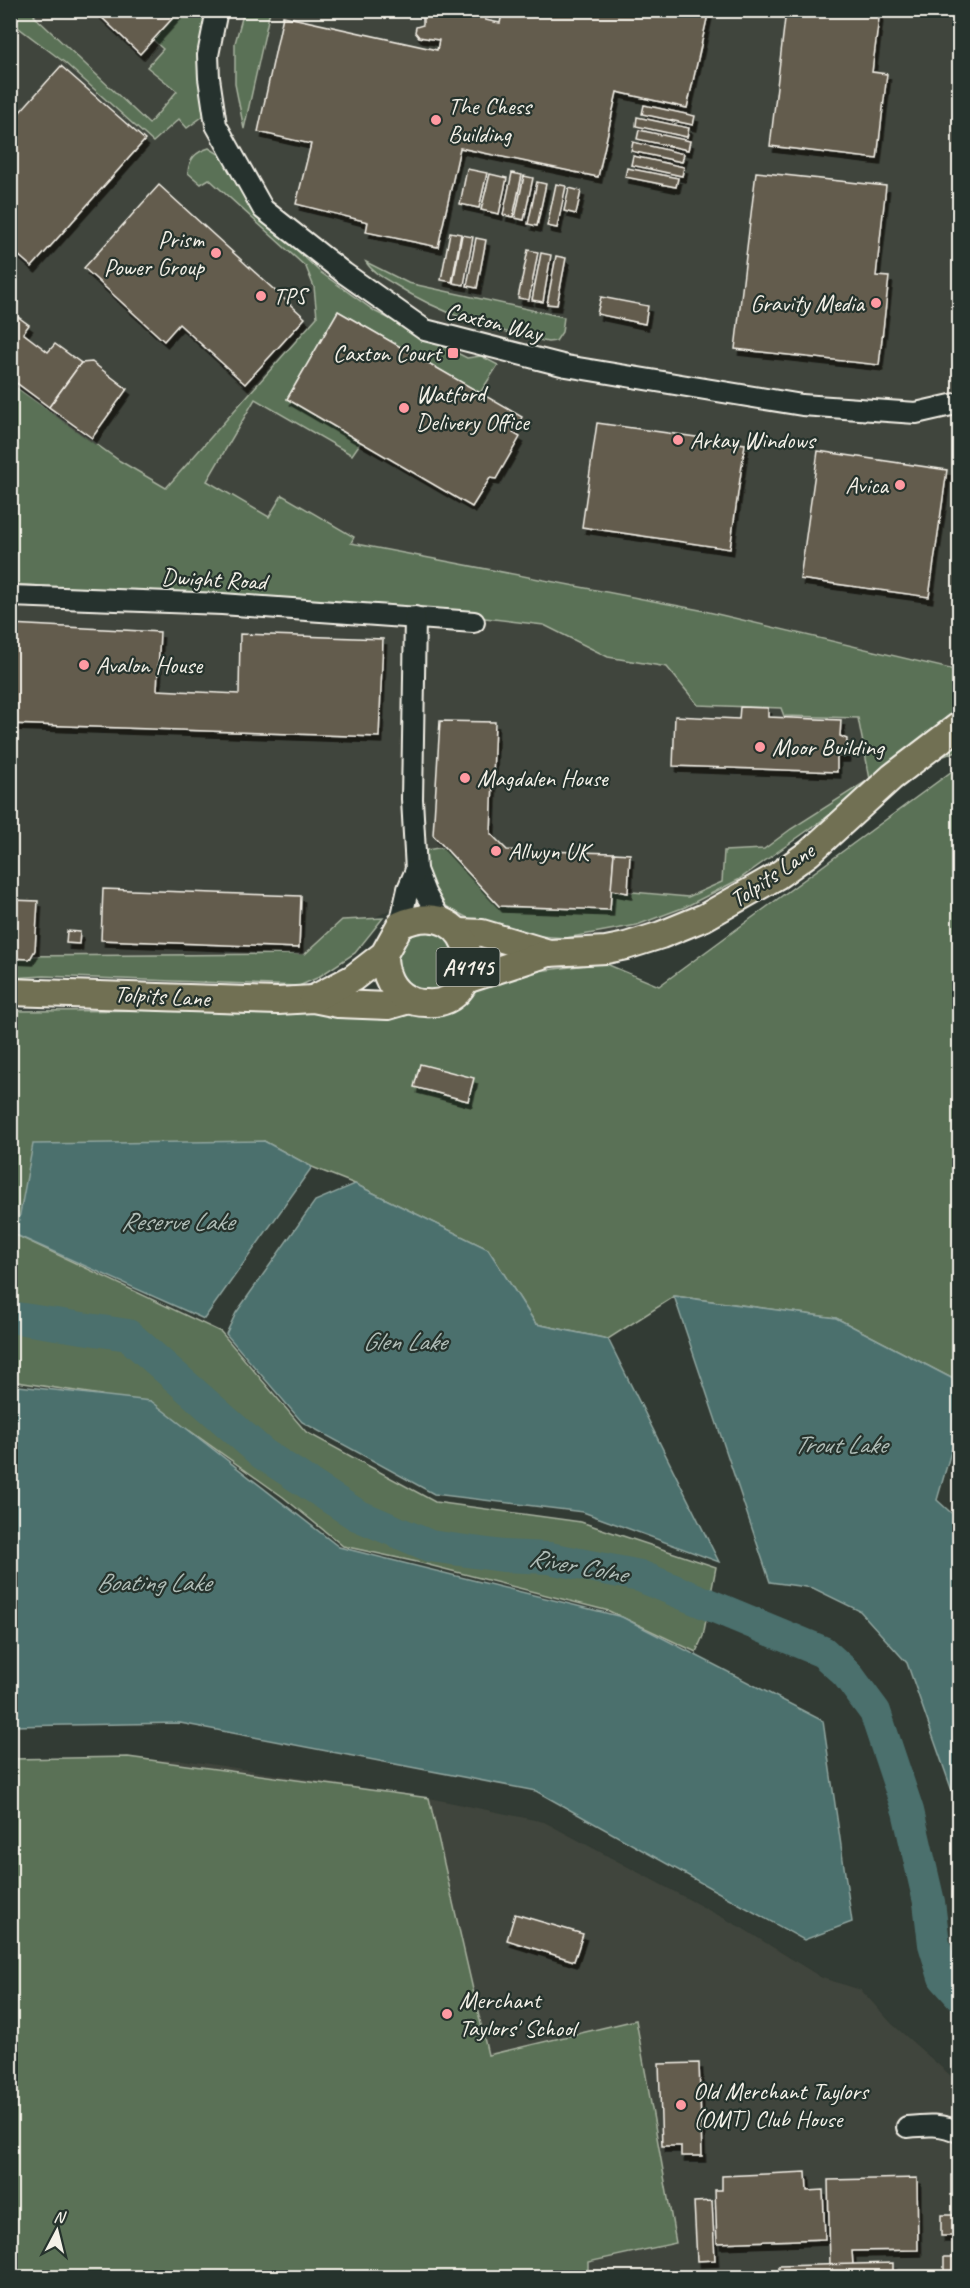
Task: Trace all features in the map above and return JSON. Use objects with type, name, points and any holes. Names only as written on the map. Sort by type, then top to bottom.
[{"type":"main road","name":"Tolpits Lane","points":[[10,992],[278,1001],[313,999],[338,1004],[388,1006],[409,1000],[437,1004],[459,991],[466,980],[549,953],[606,950],[626,946],[662,935],[705,917],[777,876],[809,853],[892,777],[960,725]]},
{"type":"main road","name":"Tolpits Lane","points":[[313,999],[352,978],[384,954],[400,925],[425,917],[549,953]]},
{"type":"main road","name":"A4145","points":[[450,925],[467,947],[469,964],[466,980]]},
{"type":"main road","name":"A4145","points":[[384,954],[384,968],[388,980],[396,991],[409,1000]]},
{"type":"street","name":"Caxton Way","points":[[217,10],[208,55],[216,124],[262,209],[344,273],[425,330],[566,366],[802,405],[916,413],[960,403]]},
{"type":"street","name":"Dwight Road","points":[[10,596],[222,604],[474,622]]},
{"type":"street","points":[[415,617],[412,799],[416,870],[425,892],[450,925]]},
{"type":"street","points":[[400,925],[408,889],[416,870]]},
{"type":"street","points":[[907,2127],[934,2126],[951,2128],[960,2133]]},
{"type":"shaded area","points":[[11,11],[959,11],[959,671],[700,610],[210,515],[120,461],[11,383]]},
{"type":"shaded area","points":[[10,585],[417,610],[544,625],[608,657],[667,667],[782,708],[784,716],[858,718],[872,785],[830,811],[722,895],[636,929],[576,939],[523,936],[480,924],[445,907],[412,898],[374,918],[342,920],[306,954],[11,956]]},
{"type":"shaded area","name":"Merchant Taylors' School","points":[[128,1757],[183,1760],[429,1798],[544,1822],[742,1928],[822,1978],[861,1990],[892,2024],[959,2083],[959,2277],[11,2277],[10,1759]]},
{"type":"green space","points":[[10,11],[38,11],[34,16],[149,124],[177,91],[147,67],[163,49],[153,40],[180,11],[217,11],[206,114],[187,128],[179,119],[153,142],[64,62],[11,22]]},
{"type":"green space","points":[[244,11],[270,11],[244,129],[235,84],[235,43]]},
{"type":"green space","points":[[209,148],[222,156],[258,213],[320,272],[376,312],[467,358],[481,356],[498,365],[480,393],[338,311],[287,399],[361,442],[352,455],[255,399],[207,481],[269,517],[282,495],[354,537],[351,543],[700,610],[959,671],[959,750],[872,785],[738,880],[685,907],[637,925],[566,938],[538,936],[479,924],[449,908],[434,895],[420,851],[444,847],[610,910],[611,890],[688,897],[722,882],[724,851],[764,849],[791,829],[870,779],[858,718],[784,716],[781,708],[698,705],[667,667],[608,657],[544,625],[417,610],[11,584],[10,383],[120,461],[166,488],[317,317],[314,287],[306,267],[209,179],[201,184],[188,173],[194,156]]},
{"type":"green space","points":[[366,262],[408,283],[564,317],[562,332],[556,341],[548,342],[468,320],[412,295],[378,275]]},
{"type":"green space","points":[[959,766],[959,1382],[836,1318],[675,1296],[608,1339],[536,1324],[488,1249],[355,1184],[312,1167],[264,1141],[16,1235],[221,1332],[306,1432],[435,1502],[581,1522],[716,1567],[703,1636],[696,1652],[609,1611],[417,1562],[343,1546],[283,1497],[190,1431],[101,1395],[11,1381],[11,1011],[393,1009],[513,974],[604,963],[659,986]]},
{"type":"green space","points":[[383,918],[355,953],[317,978],[299,986],[44,976],[11,978],[11,956],[305,954],[342,920]]},
{"type":"green space","points":[[427,930],[449,939],[458,961],[449,983],[427,992],[405,983],[396,961],[405,939]]},
{"type":"green space","name":"Merchant Taylors' School","points":[[128,1757],[429,1798],[488,2055],[636,2020],[676,2243],[588,2262],[588,2277],[11,2277],[11,1759]]},
{"type":"water","name":"Reserve Lake","points":[[264,1141],[312,1167],[204,1319],[16,1235],[33,1144]]},
{"type":"water","name":"Glen Lake","points":[[355,1184],[488,1249],[536,1324],[608,1339],[719,1562],[583,1512],[434,1494],[302,1422],[226,1334],[236,1313],[315,1201]]},
{"type":"water","name":"Trout Lake","points":[[674,1296],[836,1318],[959,1382],[959,1424],[937,1500],[959,1520],[959,1805],[957,1805],[907,1663],[860,1611],[813,1588],[770,1582]]},
{"type":"water","name":"Boating Lake","points":[[10,1385],[151,1401],[339,1547],[622,1617],[823,1721],[852,1922],[804,1940],[536,1791],[180,1723],[11,1726]]},
{"type":"building","points":[[94,10],[180,10],[140,54]]},
{"type":"building","name":"The Chess Building","points":[[415,10],[487,10],[485,20],[500,23],[503,10],[709,10],[687,108],[617,92],[598,177],[460,148],[438,247],[366,232],[368,222],[296,204],[311,144],[258,132],[283,16],[437,50],[439,40],[419,37],[415,32],[416,27],[423,25],[423,18]]},
{"type":"building","points":[[786,10],[880,10],[872,72],[887,74],[877,159],[770,146]]},
{"type":"building","points":[[61,66],[145,140],[32,267],[10,248],[10,123]]},
{"type":"building","points":[[644,105],[695,116],[693,125],[642,114]]},
{"type":"building","points":[[637,117],[689,128],[687,137],[636,126]]},
{"type":"building","points":[[639,130],[690,141],[688,150],[637,139]]},
{"type":"building","points":[[633,142],[684,154],[682,162],[631,151]]},
{"type":"building","points":[[633,156],[684,167],[682,176],[631,165]]},
{"type":"building","points":[[627,168],[678,178],[676,187],[625,177]]},
{"type":"building","points":[[467,169],[487,173],[479,208],[460,204]]},
{"type":"building","points":[[756,172],[886,186],[876,276],[889,277],[879,365],[735,349]]},
{"type":"building","points":[[512,173],[522,175],[513,217],[503,215]]},
{"type":"building","points":[[490,174],[507,178],[499,214],[481,210]]},
{"type":"building","points":[[524,176],[533,178],[524,220],[515,218]]},
{"type":"building","points":[[537,182],[546,184],[537,226],[528,224]]},
{"type":"building","points":[[556,184],[566,186],[557,228],[547,226]]},
{"type":"building","points":[[159,185],[305,318],[245,384],[179,324],[164,341],[84,268]]},
{"type":"building","points":[[569,188],[581,191],[576,214],[564,211]]},
{"type":"building","points":[[450,232],[461,234],[452,282],[441,280]]},
{"type":"building","points":[[462,235],[473,237],[464,285],[453,283]]},
{"type":"building","points":[[476,238],[486,240],[477,288],[467,286]]},
{"type":"building","points":[[528,250],[538,252],[529,300],[518,298]]},
{"type":"building","points":[[541,253],[551,255],[543,302],[532,300]]},
{"type":"building","points":[[556,256],[566,258],[557,305],[547,304]]},
{"type":"building","points":[[601,297],[648,306],[645,324],[597,314]]},
{"type":"building","points":[[10,311],[29,325],[23,333],[48,352],[55,344],[81,363],[49,407],[10,378]]},
{"type":"building","name":"Watford Delivery Office","points":[[338,311],[522,417],[513,433],[520,437],[496,479],[490,478],[472,507],[287,399]]},
{"type":"building","points":[[92,362],[127,389],[92,438],[49,407],[81,363]]},
{"type":"building","points":[[597,423],[745,444],[730,549],[582,527]]},
{"type":"building","points":[[818,451],[947,470],[929,597],[800,579]]},
{"type":"building","name":"Avalon House","points":[[10,624],[160,632],[157,690],[239,694],[240,634],[383,639],[379,737],[10,724]]},
{"type":"building","name":"Moor Building","points":[[740,707],[768,708],[768,717],[841,720],[840,736],[847,739],[846,756],[837,756],[837,772],[673,766],[675,716],[739,719]]},
{"type":"building","name":"Magdalen House","points":[[440,721],[495,722],[491,834],[507,850],[614,853],[610,910],[499,906],[433,835]]},
{"type":"building","points":[[614,853],[630,854],[628,893],[611,890]]},
{"type":"building","points":[[103,889],[301,896],[299,948],[101,940]]},
{"type":"building","points":[[10,900],[38,901],[35,950],[30,959],[10,958]]},
{"type":"building","points":[[67,931],[80,932],[79,944],[66,943]]},
{"type":"building","points":[[420,1064],[474,1078],[468,1101],[414,1087]]},
{"type":"building","points":[[515,1914],[583,1934],[574,1961],[507,1940]]},
{"type":"building","name":"Old Merchant Taylors (OMT) Club House","points":[[699,2063],[702,2156],[681,2156],[681,2146],[662,2146],[659,2064]]},
{"type":"building","points":[[806,2172],[807,2191],[823,2190],[825,2239],[717,2243],[715,2190],[722,2190],[722,2176]]},
{"type":"building","points":[[951,2175],[960,2175],[960,2195],[951,2195]]},
{"type":"building","points":[[917,2178],[918,2250],[852,2251],[853,2265],[830,2266],[828,2180]]},
{"type":"building","points":[[712,2201],[715,2260],[697,2261],[694,2202]]},
{"type":"building","points":[[941,2215],[960,2215],[960,2236],[941,2236]]},
{"type":"building","points":[[944,2257],[960,2257],[960,2278],[944,2278]]},
{"type":"building","points":[[893,2263],[893,2278],[779,2278],[779,2266]]},
{"type":"waterway","name":"River Colne","points":[[10,1317],[128,1335],[263,1454],[357,1515],[430,1546],[503,1556],[549,1558],[640,1576],[823,1652],[847,1674],[875,1712],[908,1811],[929,1902],[934,1944],[944,1977],[960,1995]]},
{"type":"place","name":"The Chess Building","points":[[436,120]]},
{"type":"place","name":"Prism Power Group","points":[[216,253]]},
{"type":"place","name":"TPS","points":[[261,296]]},
{"type":"place","name":"Gravity Media","points":[[876,303]]},
{"type":"place","name":"Caxton Court","points":[[453,353]]},
{"type":"place","name":"Watford Delivery Office","points":[[404,408]]},
{"type":"place","name":"Arkay Windows","points":[[678,440]]},
{"type":"place","name":"Avica","points":[[900,485]]},
{"type":"place","name":"Avalon House","points":[[84,665]]},
{"type":"place","name":"Moor Building","points":[[760,747]]},
{"type":"place","name":"Magdalen House","points":[[465,778]]},
{"type":"place","name":"Allwyn UK","points":[[496,851]]},
{"type":"place","name":"Merchant Taylors' School","points":[[447,2014]]},
{"type":"place","name":"Old Merchant Taylors (OMT) Club House","points":[[681,2105]]}]
